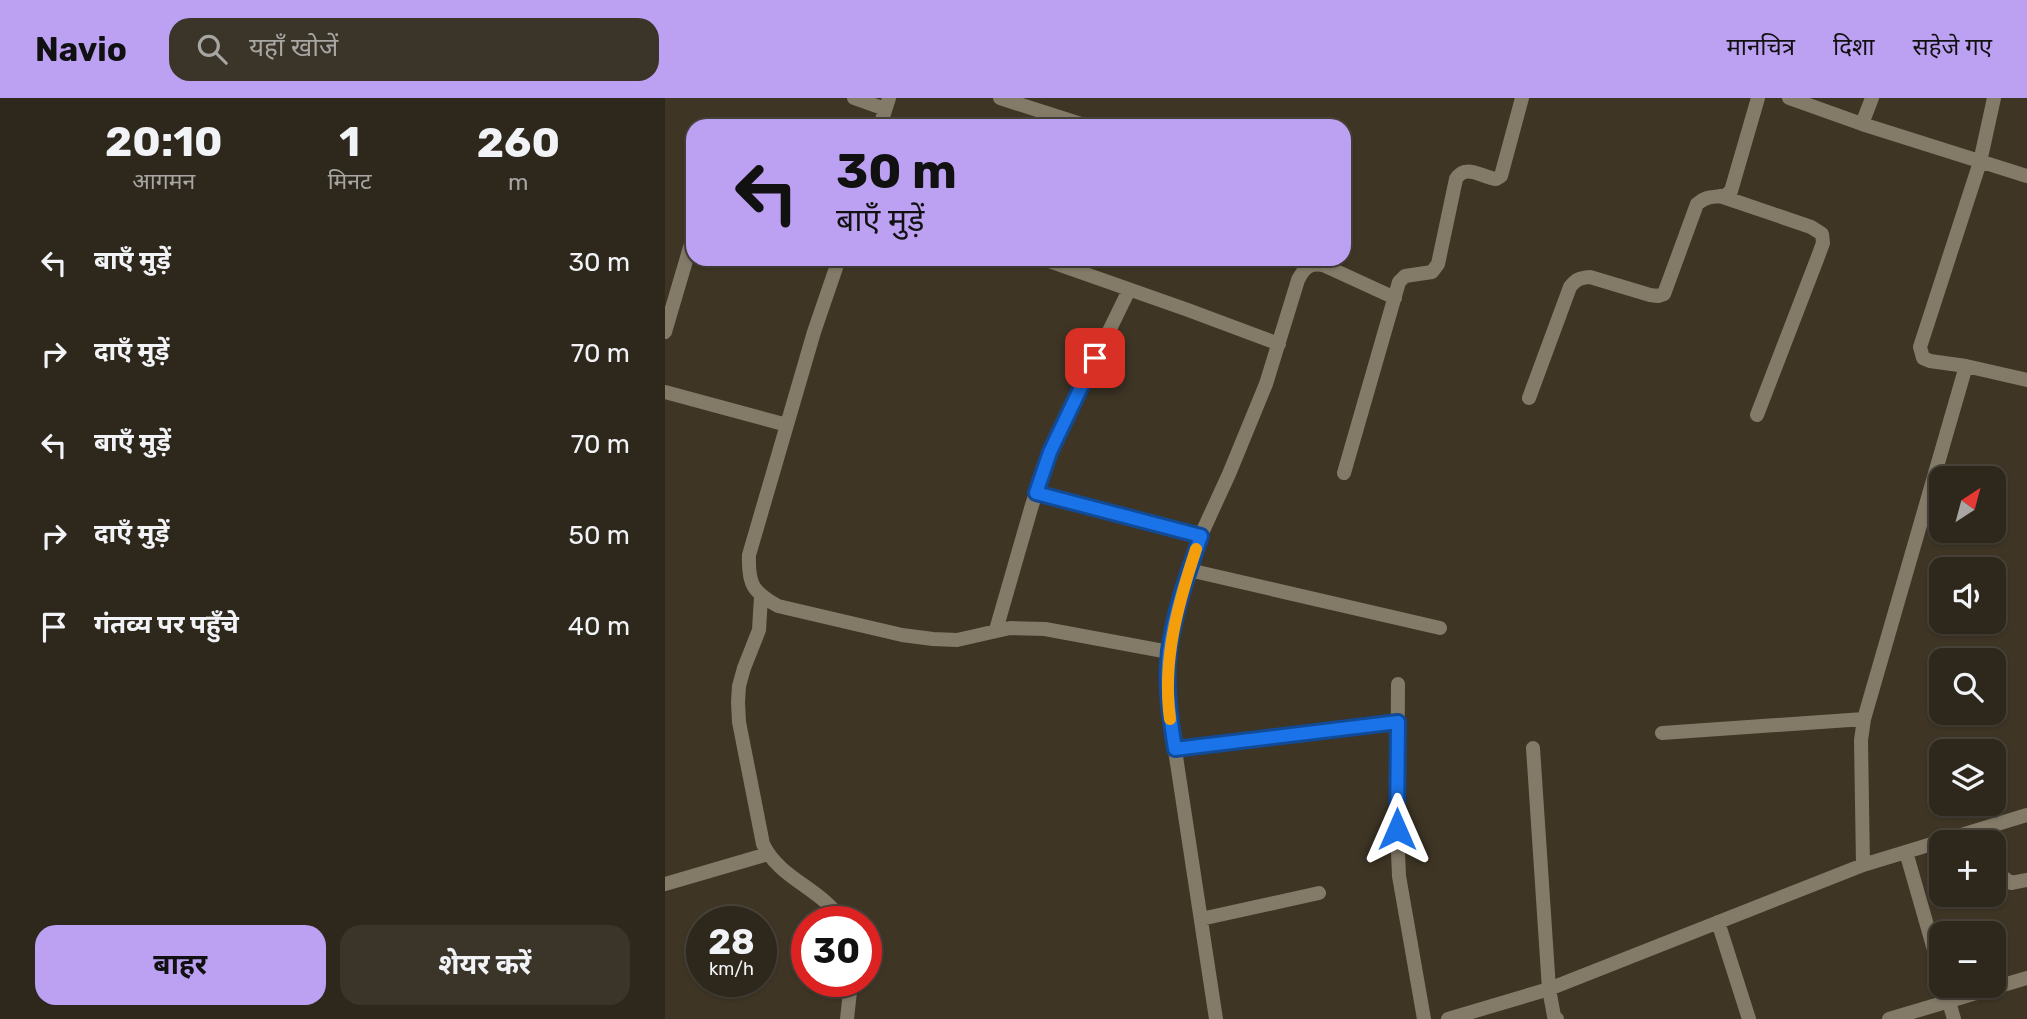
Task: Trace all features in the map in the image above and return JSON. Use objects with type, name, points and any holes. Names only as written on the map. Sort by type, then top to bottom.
[{"type":"street","points":[[854,98],[887,104]]},
{"type":"street","points":[[999,98],[1065,119]]},
{"type":"street","points":[[1344,473],[1399,282],[1405,276],[1432,272],[1438,264],[1459,173],[1465,170],[1496,179],[1500,176],[1523,98]]},
{"type":"street","points":[[1529,398],[1575,281],[1590,277],[1650,295],[1664,294],[1697,204],[1703,198],[1726,195],[1731,191],[1758,98]]},
{"type":"street","points":[[1789,98],[2027,176]]},
{"type":"street","points":[[1862,124],[1872,98]]},
{"type":"street","points":[[1994,98],[1980,162],[1920,347],[1923,358],[1930,361],[2027,380]]},
{"type":"street","points":[[1720,196],[1811,227],[1822,234],[1823,243],[1757,415]]},
{"type":"street","points":[[665,332],[686,261]]},
{"type":"street","points":[[837,266],[814,332],[749,555],[751,585],[761,597],[778,606],[912,636],[957,640],[996,630],[1045,629],[1169,652]]},
{"type":"street","points":[[1062,266],[1279,344]]},
{"type":"street","points":[[1216,1019],[1168,705],[1169,652],[1179,603],[1201,536],[1266,384],[1298,280],[1303,269],[1309,266]]},
{"type":"street","points":[[1325,266],[1395,298]]},
{"type":"street","points":[[996,630],[1050,452],[1129,290]]},
{"type":"street","points":[[1863,865],[1861,740],[1864,719],[1966,366]]},
{"type":"street","points":[[665,392],[787,425]]},
{"type":"street","points":[[1036,493],[1201,536]]},
{"type":"street","points":[[1189,570],[1440,628]]},
{"type":"street","points":[[761,597],[759,630],[744,668],[738,702],[739,722],[761,837],[768,854],[778,866],[831,906]]},
{"type":"street","points":[[1398,684],[1399,876],[1424,1019]]},
{"type":"street","points":[[1662,733],[1864,719]]},
{"type":"street","points":[[1175,749],[1398,722]]},
{"type":"street","points":[[1533,748],[1549,989],[1557,1019]]},
{"type":"street","points":[[1996,830],[2027,815]]},
{"type":"street","points":[[1448,1019],[1549,989],[1863,865],[1929,847]]},
{"type":"street","points":[[1906,852],[1929,932]]},
{"type":"street","points":[[665,884],[768,854]]},
{"type":"street","points":[[2006,880],[2011,883],[2027,880]]},
{"type":"street","points":[[1201,919],[1319,894]]},
{"type":"street","points":[[1718,922],[1748,1019]]},
{"type":"street","points":[[1889,1019],[2027,978]]},
{"type":"street","points":[[847,1019],[849,997]]},
{"type":"street","points":[[1948,998],[1954,1019]]},
{"type":"slow traffic","points":[[1170,719],[1169,652],[1179,603],[1196,549]]},
{"type":"route","points":[[1095,358],[1050,452],[1036,493],[1201,536],[1179,603],[1169,652],[1168,705],[1175,749],[1398,722],[1397,829]]}]
